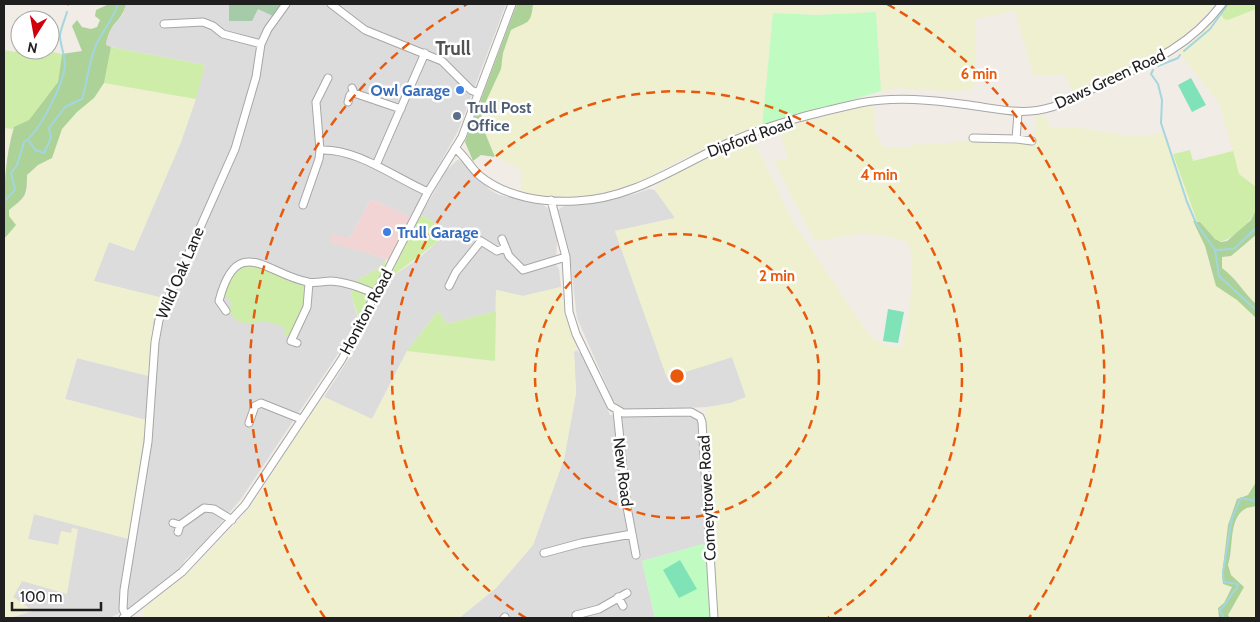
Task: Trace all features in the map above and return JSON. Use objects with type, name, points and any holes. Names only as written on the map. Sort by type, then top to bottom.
[{"type":"street","name":"Wild Oak Lane","points":[[125,617],[122,602],[149,436],[155,342],[159,320],[235,149],[256,77],[261,44],[268,29],[286,4]]},
{"type":"street","points":[[330,4],[365,30],[385,40],[426,53],[442,62],[467,86],[478,92]]},
{"type":"street","name":"Honiton Road","points":[[125,617],[165,587],[200,555],[232,520],[257,489],[342,359],[428,192],[455,148],[467,124],[509,4]]},
{"type":"street","name":"Daws Green Road","points":[[1040,110],[1053,107],[1149,64],[1180,46],[1202,27],[1222,4]]},
{"type":"street","points":[[164,24],[203,22],[213,26],[223,34],[261,44]]},
{"type":"street","points":[[376,165],[426,53]]},
{"type":"street","points":[[302,202],[320,150],[316,102],[320,84],[328,78]]},
{"type":"street","points":[[348,102],[353,91],[401,109]]},
{"type":"street","name":"Dipford Road","points":[[455,148],[479,175],[498,188],[515,195],[551,200],[588,200],[642,187],[738,138],[835,108],[864,102],[886,99],[923,100],[1018,112],[1040,110]]},
{"type":"street","points":[[1016,139],[1018,112]]},
{"type":"street","points":[[973,138],[1032,141]]},
{"type":"street","points":[[320,150],[338,152],[376,165],[428,192]]},
{"type":"street","points":[[551,200],[566,256],[569,312],[576,334],[608,401],[617,411]]},
{"type":"street","points":[[502,239],[509,256],[523,270],[531,269],[550,260],[566,256]]},
{"type":"street","points":[[449,286],[456,272],[478,240],[497,251],[505,248]]},
{"type":"street","points":[[226,311],[219,302],[221,293],[228,276],[243,264],[264,263],[309,283],[333,281],[346,283],[376,294]]},
{"type":"street","points":[[291,341],[307,307],[309,283]]},
{"type":"street","points":[[249,423],[255,406],[261,403],[301,419]]},
{"type":"street","name":"New Road","points":[[617,411],[636,555]]},
{"type":"street","name":"Comeytrowe Road","points":[[617,411],[691,412],[700,417],[702,422],[714,618]]},
{"type":"street","points":[[177,527],[204,508],[214,509],[232,520]]},
{"type":"street","points":[[544,553],[581,543],[632,534]]},
{"type":"street","points":[[574,617],[599,609],[627,593]]},
{"type":"street","points":[[618,597],[622,606]]},
{"type":"shaded area","points":[[126,4],[506,4],[458,131],[410,217],[373,200],[370,201],[349,239],[332,234],[331,242],[386,259],[379,268],[357,280],[351,294],[358,318],[352,333],[241,499],[202,545],[185,560],[182,567],[136,606],[109,618],[10,618],[33,611],[13,597],[22,580],[67,593],[71,533],[58,545],[28,539],[34,514],[129,539],[146,420],[65,399],[77,358],[149,376],[153,322],[163,298],[93,281],[109,242],[134,251],[181,142],[205,65],[106,46],[108,32],[123,14]]},
{"type":"shaded area","points":[[457,160],[463,161],[490,190],[499,195],[542,204],[550,210],[557,239],[556,265],[559,269],[561,287],[523,296],[496,290],[496,311],[447,324],[438,311],[407,351],[372,419],[324,397],[362,338],[391,277],[418,259],[443,237],[436,231],[434,222],[421,215],[446,171]]},
{"type":"shaded area","points":[[649,189],[655,190],[675,218],[615,231],[667,377],[732,357],[746,397],[731,403],[708,407],[658,409],[620,408],[613,400],[577,318],[569,250],[558,210],[564,206],[635,194]]},
{"type":"shaded area","points":[[373,200],[410,217],[389,260],[330,242],[332,233],[349,239],[370,201]]},
{"type":"shaded area","points":[[576,350],[584,356],[610,415],[636,417],[682,415],[696,418],[699,425],[707,543],[642,561],[655,618],[459,618],[496,588],[533,545],[564,459],[576,393],[574,352]]},
{"type":"green space","points":[[109,4],[126,4],[124,11],[112,27],[108,37],[106,45],[111,47],[104,83],[94,98],[77,112],[62,129],[52,158],[38,165],[27,175],[24,196],[9,210],[9,216],[16,225],[4,239],[6,169],[14,127],[29,120],[58,82],[62,54],[82,51],[72,26],[77,20],[82,27],[91,29],[97,27],[100,20],[95,16],[96,10]]},
{"type":"green space","points":[[229,4],[283,4],[275,17],[258,9],[252,21],[229,21]]},
{"type":"green space","points":[[517,4],[533,4],[531,16],[527,22],[511,30],[503,53],[501,69],[482,110],[481,123],[495,157],[481,155],[473,161],[465,142]]},
{"type":"green space","points":[[533,4],[1216,4],[1179,41],[1143,62],[1074,93],[1065,75],[1059,73],[1054,76],[1034,76],[1015,11],[975,19],[975,84],[972,88],[965,90],[945,91],[897,88],[881,91],[876,12],[817,15],[773,13],[762,127],[733,136],[686,157],[637,183],[590,196],[568,197],[521,193],[521,169],[495,157],[481,123],[482,110],[501,69],[503,53],[511,30],[532,16]]},
{"type":"green space","points":[[1226,4],[1256,4],[1256,9],[1228,20],[1224,19],[1220,13]]},
{"type":"green space","points":[[1256,9],[1256,187],[1239,174],[1220,105],[1179,52],[1192,42],[1220,13],[1224,19],[1228,20]]},
{"type":"green space","points":[[876,12],[881,91],[762,127],[773,13],[817,15]]},
{"type":"green space","points":[[111,47],[205,65],[196,99],[104,83]]},
{"type":"green space","points":[[4,50],[10,51],[10,60],[60,60],[60,54],[62,54],[58,82],[29,120],[13,129],[4,128]]},
{"type":"green space","points":[[1191,78],[1206,105],[1192,112],[1178,85]]},
{"type":"green space","points":[[104,83],[196,99],[181,142],[134,251],[109,242],[94,281],[163,298],[153,322],[149,376],[77,358],[65,399],[146,420],[129,539],[34,514],[28,539],[58,545],[61,531],[71,533],[72,528],[78,529],[67,594],[22,581],[13,597],[33,611],[4,618],[4,239],[9,231],[9,210],[23,199],[27,192],[26,175],[38,165],[52,158],[62,129],[77,112],[94,98]]},
{"type":"green space","points":[[873,104],[875,132],[884,147],[909,148],[915,142],[919,145],[985,140],[1034,144],[1036,115],[1046,116],[1050,127],[1081,128],[1128,136],[1165,134],[1197,221],[1193,221],[1205,246],[1211,275],[1256,318],[1256,482],[1248,495],[1237,499],[1228,525],[1222,576],[1223,584],[1232,587],[1224,603],[1218,608],[1219,618],[716,618],[713,536],[705,449],[706,413],[708,407],[731,403],[746,397],[732,357],[667,378],[615,231],[675,218],[655,190],[659,184],[705,157],[735,143],[751,140],[764,161],[791,219],[869,335],[883,345],[902,348],[912,281],[909,244],[901,239],[872,234],[856,234],[815,241],[774,162],[788,158],[779,129]]},
{"type":"green space","points":[[4,128],[13,129],[8,145],[4,182]]},
{"type":"green space","points":[[1190,150],[1193,161],[1233,151],[1239,174],[1256,187],[1257,205],[1254,215],[1240,230],[1223,241],[1216,240],[1197,221],[1173,154]]},
{"type":"green space","points":[[1256,210],[1256,235],[1231,256],[1222,257],[1222,268],[1256,304],[1256,318],[1237,300],[1216,286],[1205,246],[1193,221],[1200,222],[1215,239],[1221,242],[1227,241],[1251,220]]},
{"type":"green space","points":[[421,215],[434,222],[436,231],[444,237],[391,277],[390,276]]},
{"type":"green space","points":[[1256,235],[1256,304],[1241,289],[1238,281],[1222,268],[1222,257],[1231,256]]},
{"type":"green space","points":[[386,259],[383,273],[376,286],[366,296],[367,303],[359,319],[351,294],[357,280],[379,268]]},
{"type":"green space","points":[[252,264],[304,284],[304,308],[290,336],[283,334],[286,328],[268,322],[241,322],[233,317],[229,311],[232,302],[223,295],[225,290],[237,271]]},
{"type":"green space","points":[[561,287],[564,314],[576,343],[576,350],[574,352],[576,393],[564,459],[533,545],[496,588],[459,618],[146,618],[143,615],[143,609],[192,570],[248,511],[305,422],[324,397],[372,419],[407,351],[494,361],[496,290],[523,296]]},
{"type":"green space","points":[[888,309],[904,312],[898,343],[883,341]]},
{"type":"green space","points":[[438,311],[447,324],[496,311],[495,361],[407,351]]},
{"type":"green space","points":[[1256,482],[1256,506],[1245,509],[1236,520],[1228,565],[1231,575],[1244,587],[1228,615],[1230,618],[1219,618],[1218,608],[1224,603],[1232,587],[1223,584],[1222,576],[1228,525],[1237,499],[1248,495]]},
{"type":"green space","points":[[1256,506],[1256,618],[1230,618],[1228,615],[1244,587],[1231,575],[1228,565],[1231,557],[1232,536],[1240,514],[1245,509]]},
{"type":"green space","points":[[707,543],[712,618],[655,618],[642,561]]},
{"type":"green space","points":[[680,560],[697,589],[679,598],[663,570]]},
{"type":"waterway","points":[[29,141],[35,150],[44,153],[51,138],[49,128],[65,107],[82,99],[93,52],[118,4]]},
{"type":"waterway","points":[[1184,51],[1210,29],[1228,4]]},
{"type":"waterway","points":[[4,201],[15,190],[11,173],[17,165],[24,142],[37,129],[50,107],[64,73],[65,65],[60,35],[67,12]]},
{"type":"waterway","points":[[1158,66],[1178,58],[1180,55]]},
{"type":"waterway","points":[[1153,70],[1151,74],[1158,84],[1162,100],[1161,123],[1187,202],[1196,223],[1215,250]]},
{"type":"waterway","points":[[1256,228],[1234,249],[1215,250],[1219,276],[1256,310]]},
{"type":"waterway","points":[[1224,618],[1220,610],[1238,584],[1224,582],[1223,572],[1232,518],[1241,498],[1255,501],[1256,495]]},
{"type":"place","name":"Owl Garage","points":[[460,90]]},
{"type":"place","name":"Trull Post Office","points":[[457,116]]},
{"type":"place","name":"Trull Garage","points":[[387,232]]},
{"type":"district","name":"Trull","points":[[453,48]]}]
